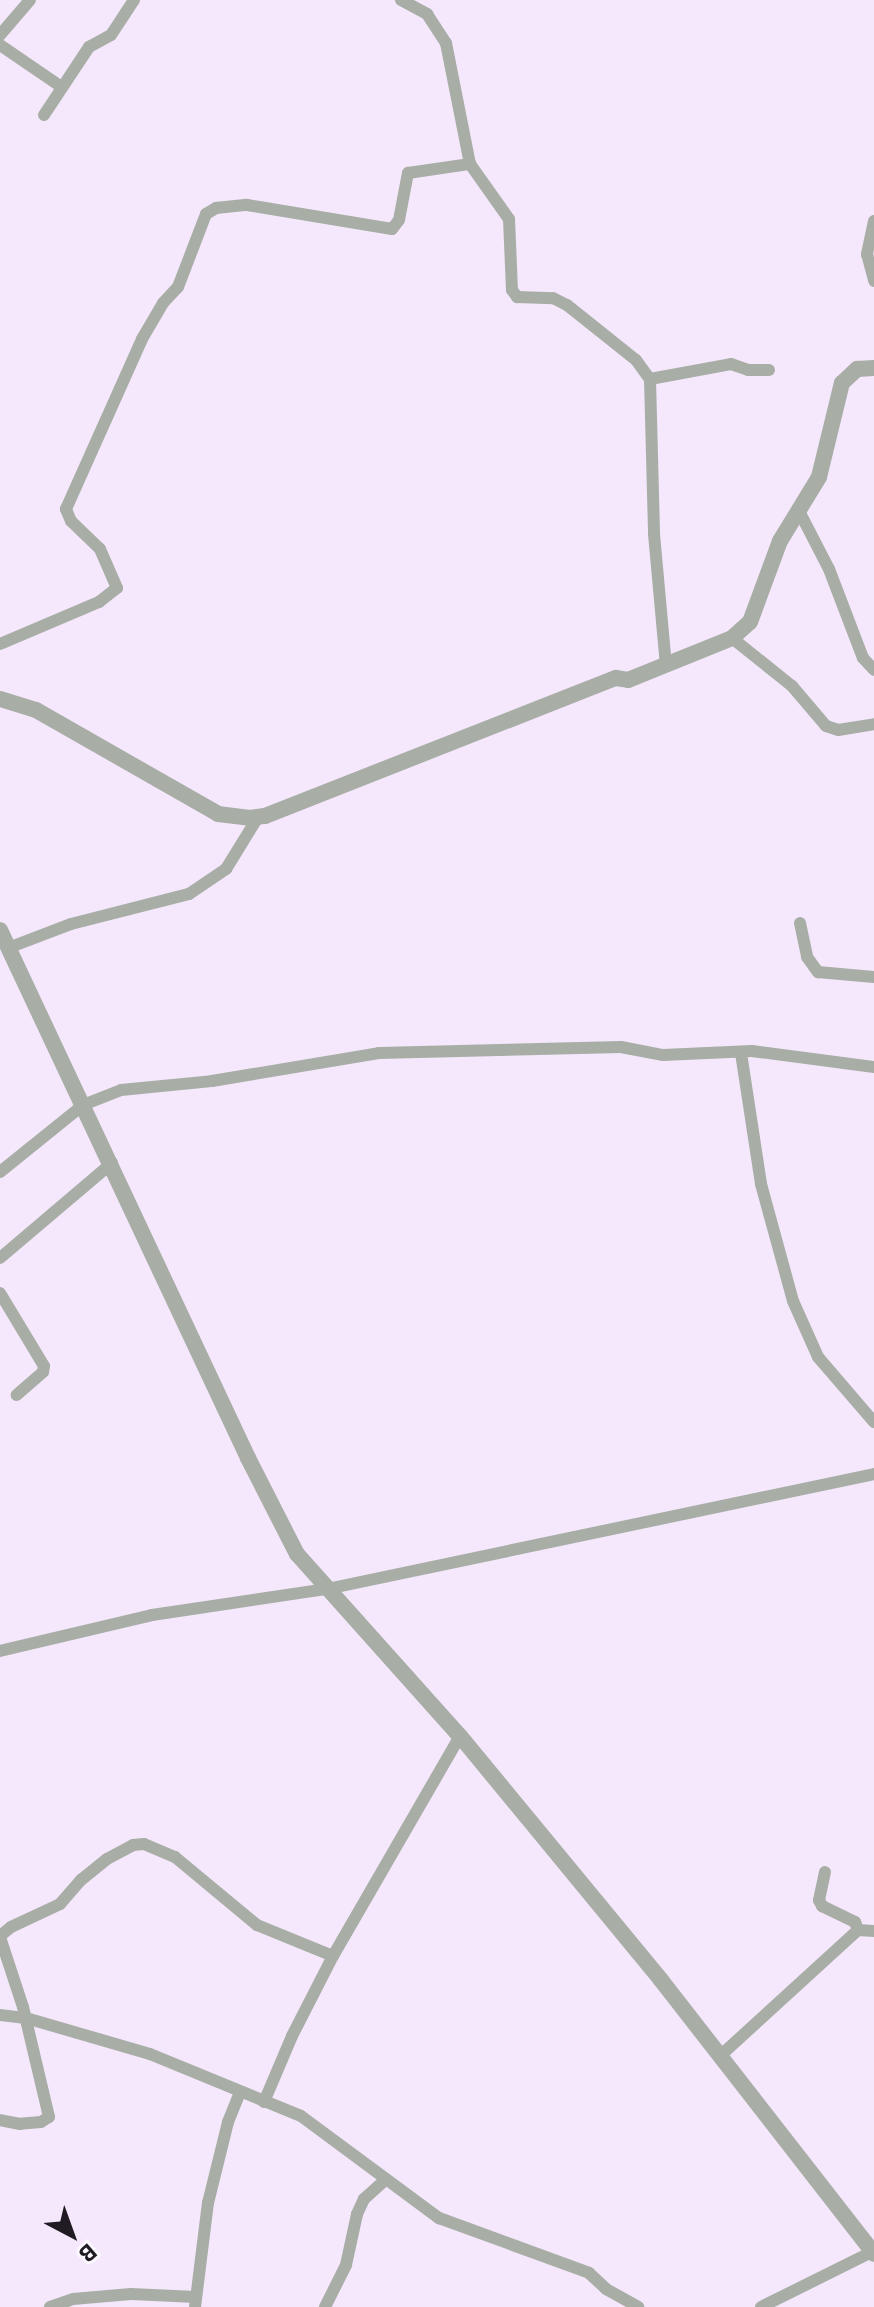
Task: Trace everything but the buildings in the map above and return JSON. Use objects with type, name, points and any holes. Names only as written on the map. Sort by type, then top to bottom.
[{"type":"street","points":[[0,35],[30,0]]},
{"type":"street","points":[[44,115],[60,86],[89,47],[106,39],[119,26],[134,0]]},
{"type":"street","points":[[401,0],[427,14],[446,43],[470,164],[509,219],[512,290],[517,297],[553,298],[567,305],[636,360],[650,379],[654,534],[666,665]]},
{"type":"street","points":[[0,45],[60,86]]},
{"type":"street","points":[[0,644],[99,602],[117,588],[100,549],[71,521],[66,509],[142,339],[184,274],[206,214],[216,208],[247,205],[392,229],[399,220],[408,173],[470,164]]},
{"type":"street","points":[[874,221],[867,254],[874,281]]},
{"type":"street","points":[[650,379],[731,364],[748,370],[769,370]]},
{"type":"street","points":[[0,699],[36,710],[218,814],[258,817],[616,678],[628,680],[732,638],[750,622],[780,541],[819,477],[842,383],[857,369],[874,368]]},
{"type":"street","points":[[799,511],[829,569],[863,658],[874,670]]},
{"type":"street","points":[[732,638],[792,686],[826,726],[838,730],[874,724]]},
{"type":"street","points":[[8,948],[71,924],[153,905],[199,889],[226,869],[258,817]]},
{"type":"street","points":[[800,923],[807,957],[818,972],[874,977]]},
{"type":"street","points":[[0,930],[288,1539],[327,1589],[460,1736],[720,2056],[873,2253],[761,2307]]},
{"type":"street","points":[[0,1172],[83,1105],[121,1090],[212,1081],[379,1053],[621,1047],[663,1055],[752,1051],[874,1067]]},
{"type":"street","points":[[741,1053],[761,1184],[793,1301],[818,1357],[874,1422]]},
{"type":"street","points":[[0,1258],[112,1163]]},
{"type":"street","points":[[0,1293],[44,1366],[43,1372],[17,1395]]},
{"type":"street","points":[[0,1651],[152,1615],[327,1589],[874,1474]]},
{"type":"street","points":[[264,2102],[292,2036],[333,1956],[460,1736]]},
{"type":"street","points":[[0,2120],[20,2124],[41,2122],[49,2117],[26,2018],[0,1936],[11,1927],[60,1904],[81,1880],[107,1859],[133,1845],[144,1844],[175,1857],[257,1925],[333,1956]]},
{"type":"street","points":[[825,1872],[819,1900],[822,1906],[855,1922],[858,1930]]},
{"type":"street","points":[[720,2056],[858,1930],[874,1931]]},
{"type":"street","points":[[0,2015],[26,2018],[166,2060],[301,2116],[439,2218],[589,2273],[606,2289],[638,2307]]},
{"type":"street","points":[[50,2307],[73,2299],[131,2294],[195,2302],[208,2203],[228,2122],[240,2093]]},
{"type":"street","points":[[325,2307],[346,2265],[357,2214],[364,2199],[385,2180]]}]
